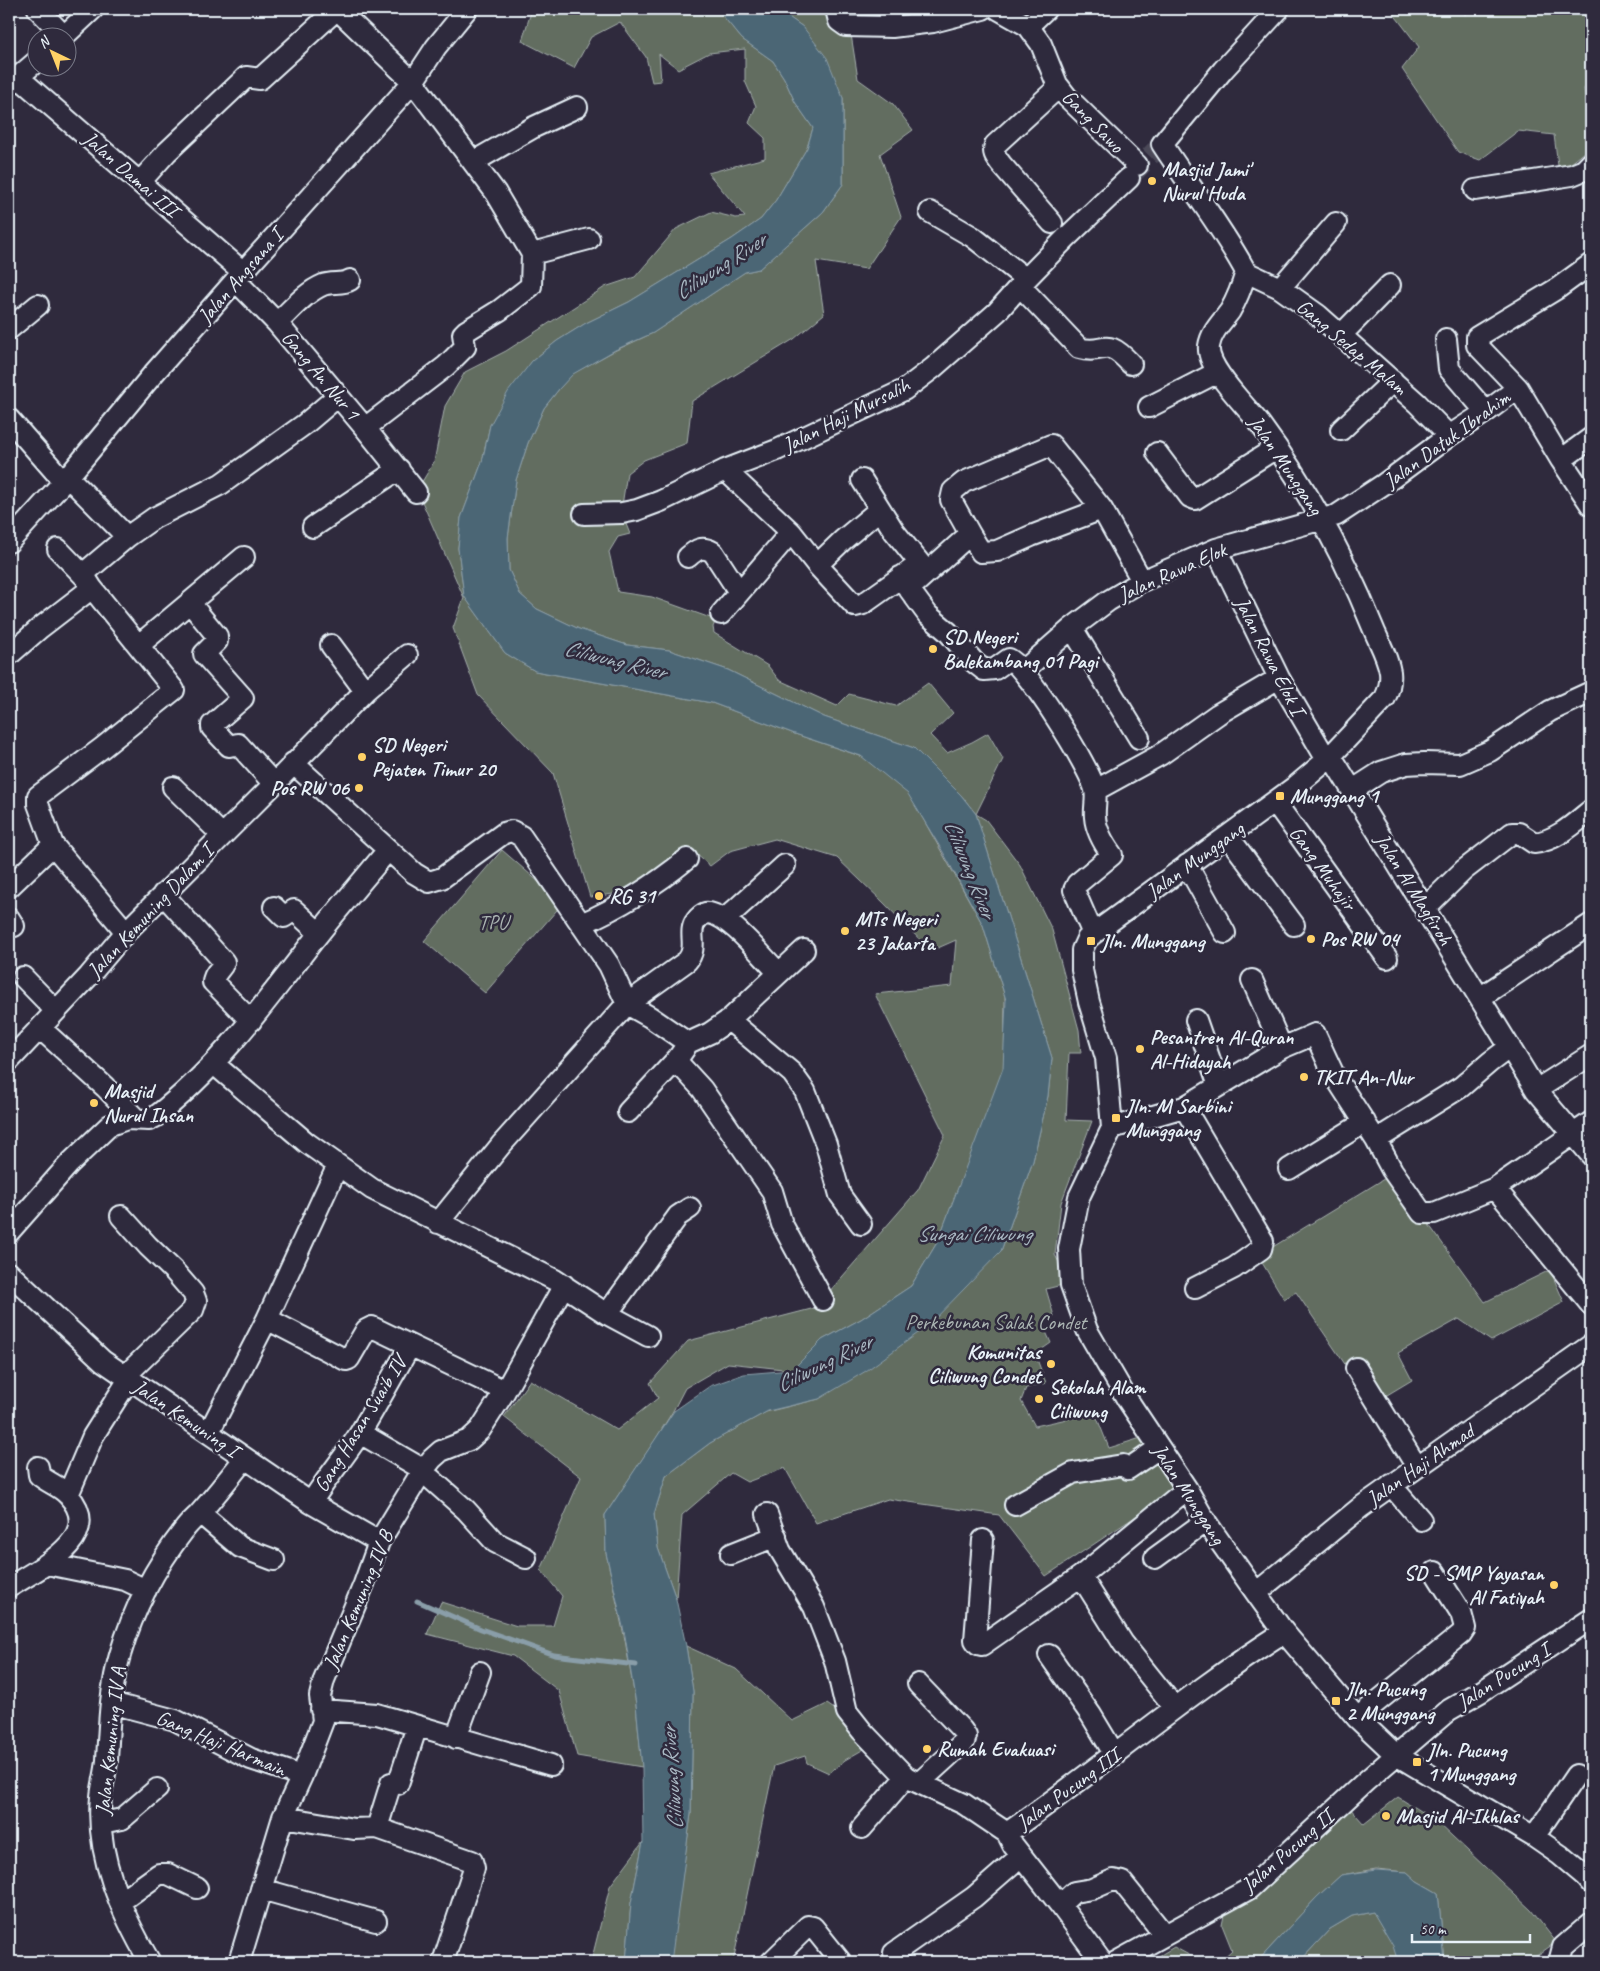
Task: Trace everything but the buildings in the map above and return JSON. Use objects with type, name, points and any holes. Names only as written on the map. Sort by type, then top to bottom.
[{"type":"street","points":[[38,9],[55,28]]},
{"type":"street","points":[[73,28],[93,9]]},
{"type":"street","points":[[140,182],[168,152],[246,77],[260,79],[337,9],[413,82],[496,193],[532,254],[531,286],[500,310],[466,331],[463,334],[466,347],[463,351],[365,428]]},
{"type":"street","name":"Jalan Angsana I","points":[[9,542],[66,480],[154,373],[413,82],[436,47],[467,9]]},
{"type":"street","points":[[836,9],[839,21],[846,26],[891,18],[933,22],[983,9]]},
{"type":"street","name":"Gang Sawo","points":[[998,9],[1028,26],[1041,44],[1057,84],[1133,171]]},
{"type":"street","points":[[1028,26],[1046,9]]},
{"type":"street","points":[[1246,272],[1232,246],[1159,147],[1223,70],[1279,9]]},
{"type":"street","points":[[13,81],[28,68]]},
{"type":"street","name":"Jalan Damai III","points":[[13,81],[140,182],[240,276]]},
{"type":"street","points":[[1052,93],[995,145],[994,154],[1058,230]]},
{"type":"street","points":[[473,162],[534,127],[577,107]]},
{"type":"street","points":[[1475,190],[1572,175],[1584,170],[1591,163]]},
{"type":"street","name":"Jalan Haji Mursalih","points":[[584,514],[622,513],[661,501],[725,470],[777,450],[904,390],[970,337],[997,312],[1023,282],[1058,230],[1133,171]]},
{"type":"street","points":[[930,212],[973,237],[1023,282],[1079,348],[1088,351],[1108,347],[1120,352],[1131,364]]},
{"type":"street","points":[[1280,288],[1336,223]]},
{"type":"street","points":[[532,254],[589,239]]},
{"type":"street","points":[[1518,388],[1477,345],[1477,337],[1558,288],[1591,264]]},
{"type":"street","name":"Gang Sedap Malam","points":[[1246,272],[1280,288],[1342,334],[1449,436]]},
{"type":"street","name":"Jalan Munggang","points":[[1246,272],[1238,296],[1214,331],[1209,347],[1211,362],[1276,448],[1308,494],[1323,520],[1357,588],[1390,670],[1389,689],[1386,698],[1329,758],[1275,802],[1087,939],[1082,950],[1082,970],[1089,1002],[1106,1058],[1112,1128],[1079,1197],[1069,1249],[1071,1285],[1088,1330],[1127,1399],[1206,1521],[1284,1632],[1356,1718],[1396,1755],[1534,1837],[1589,1876]]},
{"type":"street","name":"Gang An Nur 1","points":[[240,276],[416,492]]},
{"type":"street","points":[[277,323],[315,288],[328,283],[345,283],[350,280]]},
{"type":"street","points":[[1342,334],[1390,285]]},
{"type":"street","points":[[9,329],[38,305]]},
{"type":"street","points":[[1446,340],[1448,369],[1486,412]]},
{"type":"street","points":[[1149,407],[1218,372]]},
{"type":"street","points":[[1341,430],[1393,381]]},
{"type":"street","name":"Jalan Datuk Ibrahim","points":[[1323,520],[1337,515],[1361,500],[1518,388],[1561,460],[1591,505]]},
{"type":"street","points":[[9,655],[89,582],[89,569],[127,537],[154,518],[221,484],[305,424],[338,396]]},
{"type":"street","points":[[9,420],[66,480],[127,537]]},
{"type":"street","points":[[1561,460],[1591,438]]},
{"type":"street","points":[[1102,509],[997,551],[981,552],[951,500],[953,492],[964,482],[1052,445],[1102,509],[1142,581]]},
{"type":"street","points":[[1157,453],[1190,497],[1195,499],[1276,448]]},
{"type":"street","points":[[725,470],[791,532],[850,602],[858,606],[905,583],[970,534]]},
{"type":"street","points":[[313,526],[400,471]]},
{"type":"street","points":[[862,480],[880,509],[923,568]]},
{"type":"street","points":[[818,565],[843,540],[880,509]]},
{"type":"street","name":"Jalan Rawa Elok","points":[[1023,671],[1072,628],[1108,601],[1142,581],[1216,549],[1323,520]]},
{"type":"street","points":[[721,614],[791,532]]},
{"type":"street","points":[[688,556],[698,548],[706,548],[713,552],[739,592]]},
{"type":"street","points":[[58,549],[89,582],[174,691],[38,796],[38,804],[53,844],[126,932]]},
{"type":"street","name":"Jalan Rawa Elok I","points":[[1216,549],[1278,678],[1329,758]]},
{"type":"street","points":[[139,644],[244,557]]},
{"type":"street","points":[[905,583],[928,615],[948,632],[975,663],[984,670],[995,669],[1009,659],[1023,671],[1072,744],[1089,775],[1096,790],[1095,817],[1098,832],[1104,845],[1112,855],[1077,884],[1074,890],[1094,934]]},
{"type":"street","points":[[190,603],[216,636],[217,641],[204,654],[243,698],[212,724],[212,728],[229,746],[238,744],[274,784]]},
{"type":"street","points":[[1072,628],[1139,738]]},
{"type":"street","points":[[331,645],[365,690]]},
{"type":"street","name":"Jalan Kemuning Dalam I","points":[[9,1062],[126,932],[163,894],[365,690],[407,656]]},
{"type":"street","points":[[1096,790],[1160,755],[1218,714],[1278,678]]},
{"type":"street","points":[[1353,790],[1381,772],[1406,764],[1460,764],[1490,750],[1550,711],[1591,692]]},
{"type":"street","name":"Jalan Al Magfiroh","points":[[1329,758],[1353,790],[1536,1090],[1591,1155]]},
{"type":"street","points":[[293,763],[388,850],[429,882],[442,878],[504,833],[512,831],[521,836],[608,965],[626,1004],[650,1017],[683,1050]]},
{"type":"street","points":[[173,787],[222,835]]},
{"type":"street","name":"Gang Muhajir","points":[[1275,802],[1387,958]]},
{"type":"street","points":[[1425,908],[1464,870],[1512,833],[1519,832],[1534,843],[1545,841],[1568,829],[1591,810]]},
{"type":"street","points":[[1228,836],[1294,925]]},
{"type":"street","points":[[9,887],[53,844]]},
{"type":"street","points":[[9,1232],[69,1164],[110,1125],[127,1118],[149,1120],[156,1117],[214,1064],[251,1021],[388,850]]},
{"type":"street","points":[[581,924],[634,898],[687,859]]},
{"type":"street","points":[[725,919],[785,865]]},
{"type":"street","points":[[1187,865],[1225,933]]},
{"type":"street","points":[[163,894],[224,962],[213,975],[213,982],[251,1021]]},
{"type":"street","points":[[274,907],[284,917],[294,910],[319,934]]},
{"type":"street","points":[[438,1223],[501,1145],[626,1004],[692,956],[694,947],[693,926],[704,914],[708,913],[725,919],[779,973]]},
{"type":"street","points":[[1481,998],[1591,924]]},
{"type":"street","points":[[628,1112],[683,1050],[730,1020],[804,950]]},
{"type":"street","points":[[23,977],[56,1011]]},
{"type":"street","points":[[1252,980],[1282,1048]]},
{"type":"street","points":[[730,1020],[792,1073],[805,1092],[826,1144],[840,1194],[861,1224]]},
{"type":"street","points":[[1196,1020],[1219,1086]]},
{"type":"street","points":[[40,1028],[105,1087],[136,1119]]},
{"type":"street","points":[[1112,1128],[1184,1107],[1282,1048],[1314,1034],[1334,1076],[1365,1122],[1392,1170],[1422,1213],[1434,1212],[1495,1188],[1591,1122]]},
{"type":"street","points":[[1376,1140],[1455,1091],[1510,1047]]},
{"type":"street","points":[[683,1050],[680,1065],[702,1089],[772,1191],[782,1224],[823,1300]]},
{"type":"street","points":[[1536,1090],[1591,1055]]},
{"type":"street","points":[[214,1064],[307,1143],[372,1189],[564,1285],[607,1314],[648,1336]]},
{"type":"street","points":[[1184,1107],[1263,1241],[1261,1249],[1234,1268],[1195,1288]]},
{"type":"street","points":[[1289,1169],[1365,1122]]},
{"type":"street","points":[[209,1432],[267,1319],[338,1165]]},
{"type":"street","points":[[1495,1188],[1591,1306]]},
{"type":"street","points":[[607,1314],[678,1216],[690,1208]]},
{"type":"street","points":[[68,1495],[93,1436],[127,1378],[193,1310],[196,1301],[193,1293],[174,1271],[121,1216]]},
{"type":"street","name":"Jalan Kemuning I","points":[[9,1273],[73,1335],[103,1361],[311,1503],[379,1542]]},
{"type":"street","name":"Jalan Kemuning IV B","points":[[239,1962],[283,1817],[302,1776],[323,1721],[320,1696],[324,1680],[364,1584],[379,1542],[432,1459],[441,1452],[457,1446],[480,1430],[506,1391],[564,1285]]},
{"type":"street","points":[[267,1319],[346,1360],[349,1359],[366,1330],[372,1326],[506,1391]]},
{"type":"street","name":"Jalan Haji Ahmad","points":[[1256,1593],[1390,1485],[1591,1345]]},
{"type":"street","name":"Gang Hasan Suaib IV","points":[[311,1503],[322,1484],[360,1433],[410,1346]]},
{"type":"street","points":[[1356,1368],[1417,1467]]},
{"type":"street","points":[[360,1433],[423,1471],[466,1510],[495,1542],[526,1558]]},
{"type":"street","points":[[1015,1505],[1073,1473],[1123,1464],[1128,1469],[1159,1448]]},
{"type":"street","name":"Jalan Kemuning IV A","points":[[150,1962],[133,1933],[120,1902],[103,1843],[101,1798],[107,1764],[111,1703],[124,1642],[146,1590],[184,1530],[246,1458]]},
{"type":"street","points":[[9,1587],[47,1564],[66,1549],[78,1533],[78,1511],[68,1495],[40,1475],[38,1467]]},
{"type":"street","points":[[1390,1485],[1420,1520]]},
{"type":"street","points":[[983,1540],[975,1640],[978,1644],[985,1643],[1081,1576],[1187,1489]]},
{"type":"street","points":[[200,1513],[240,1547],[274,1560]]},
{"type":"street","name":"Jalan Pucung III","points":[[767,1514],[780,1550],[814,1607],[835,1661],[847,1712],[862,1731],[912,1780],[975,1810],[1007,1833],[1115,1755],[1175,1708],[1284,1632]]},
{"type":"street","points":[[1155,1558],[1206,1521]]},
{"type":"street","points":[[731,1554],[776,1536]]},
{"type":"street","points":[[47,1564],[125,1580],[146,1590]]},
{"type":"street","points":[[1356,1718],[1461,1634],[1465,1628],[1461,1613],[1435,1572]]},
{"type":"street","points":[[1081,1576],[1124,1643],[1175,1708]]},
{"type":"street","name":"Jalan Pucung I","points":[[1396,1755],[1448,1710],[1482,1691],[1591,1620]]},
{"type":"street","points":[[1049,1655],[1087,1708],[1115,1755]]},
{"type":"street","points":[[456,1738],[480,1672]]},
{"type":"street","points":[[862,1828],[912,1780],[964,1742],[966,1736],[962,1730],[918,1684]]},
{"type":"street","name":"Gang Haji Harmain","points":[[111,1703],[175,1720],[251,1759],[302,1776]]},
{"type":"street","points":[[321,1710],[377,1714],[551,1765]]},
{"type":"street","points":[[377,1828],[391,1783],[398,1784],[418,1726]]},
{"type":"street","name":"Jalan Pucung II","points":[[1116,1962],[1249,1889],[1396,1755]]},
{"type":"street","points":[[1534,1837],[1576,1775]]},
{"type":"street","points":[[101,1823],[122,1819],[157,1789]]},
{"type":"street","points":[[283,1817],[354,1829],[377,1828],[474,1863],[443,1962]]},
{"type":"street","points":[[1007,1833],[1021,1856],[1102,1962]]},
{"type":"street","points":[[894,1953],[974,1897],[1021,1856]]},
{"type":"street","points":[[120,1902],[159,1874],[168,1874],[198,1888]]},
{"type":"street","points":[[1060,1905],[1074,1892],[1092,1889],[1113,1880],[1118,1880],[1122,1882],[1159,1928]]},
{"type":"street","points":[[261,1888],[376,1921]]},
{"type":"street","points":[[1559,1962],[1563,1947],[1591,1923]]},
{"type":"street","points":[[771,1962],[808,1926],[813,1927],[841,1962]]},
{"type":"green space","points":[[532,9],[717,9],[742,39],[773,61],[784,78],[795,102],[813,128],[807,148],[776,200],[761,219],[629,302],[586,323],[557,341],[532,361],[490,425],[482,462],[461,518],[458,548],[464,596],[505,653],[535,671],[712,703],[863,757],[909,794],[983,925],[1005,997],[1004,1068],[938,1241],[911,1286],[861,1319],[822,1340],[792,1370],[728,1363],[685,1388],[655,1440],[605,1515],[606,1553],[625,1640],[636,1704],[642,1767],[577,1756],[559,1691],[513,1656],[427,1634],[441,1602],[517,1626],[553,1626],[562,1596],[541,1570],[581,1477],[504,1417],[530,1380],[617,1430],[658,1398],[650,1383],[688,1341],[815,1308],[918,1190],[945,1135],[875,994],[952,986],[956,940],[931,951],[837,858],[775,839],[730,851],[710,866],[689,848],[629,892],[590,897],[553,773],[478,695],[453,628],[464,598],[417,490],[434,462],[445,406],[465,372],[506,351],[605,287],[635,277],[676,229],[711,212],[736,218],[745,217],[708,173],[765,158],[765,138],[749,123],[756,106],[745,81],[745,49],[709,53],[678,69],[659,54],[661,81],[652,82],[646,57],[620,22],[591,37],[574,68],[522,41]]},
{"type":"green space","points":[[777,9],[847,9],[858,79],[893,104],[913,130],[880,154],[901,217],[866,269],[816,261],[824,314],[794,339],[692,401],[687,443],[644,460],[627,473],[621,512],[630,534],[618,537],[609,552],[618,592],[652,597],[716,620],[713,627],[714,633],[768,666],[779,680],[837,706],[849,694],[896,706],[928,683],[953,713],[930,735],[947,753],[988,733],[1003,759],[976,814],[961,795],[914,748],[824,717],[728,670],[669,650],[627,645],[579,629],[537,609],[520,594],[509,570],[508,538],[516,480],[528,443],[544,408],[559,389],[572,374],[614,351],[653,333],[745,272],[759,269],[823,212],[843,184],[843,98],[803,27]]},
{"type":"green space","points":[[1390,9],[1462,9],[1465,15],[1475,9],[1591,9],[1591,32],[1586,38],[1591,51],[1591,77],[1584,89],[1588,115],[1591,119],[1591,147],[1559,173],[1554,135],[1518,131],[1480,160],[1458,152],[1402,69],[1419,47]]},
{"type":"green space","name":"Perkebunan Salak Condet","points":[[976,814],[986,820],[1020,865],[1052,930],[1079,1030],[1081,1053],[1069,1053],[1066,1120],[1092,1121],[1061,1203],[1055,1255],[1070,1283],[1046,1289],[1054,1316],[1042,1323],[1051,1343],[1035,1354],[1046,1383],[1026,1388],[1021,1401],[1035,1426],[1095,1413],[1109,1448],[1141,1438],[1186,1489],[1171,1493],[1046,1576],[999,1515],[888,1499],[816,1523],[785,1468],[747,1482],[731,1473],[682,1515],[676,1599],[658,1548],[654,1514],[666,1476],[710,1443],[766,1412],[819,1399],[1001,1251],[1033,1161],[1048,1096],[1052,1058]]},
{"type":"green space","name":"TPU","points":[[502,850],[563,903],[485,993],[424,941]]},
{"type":"green space","points":[[1392,1174],[1485,1302],[1550,1270],[1564,1302],[1491,1341],[1459,1319],[1398,1353],[1412,1380],[1372,1404],[1296,1292],[1284,1299],[1258,1256]]},
{"type":"green space","points":[[686,1646],[736,1669],[792,1721],[827,1704],[846,1717],[871,1745],[845,1760],[829,1773],[807,1763],[805,1756],[774,1766],[733,1962],[670,1962],[691,1814],[693,1692]]},
{"type":"green space","points":[[1398,1797],[1437,1822],[1531,1910],[1556,1942],[1531,1962],[1445,1962],[1438,1893],[1417,1881],[1407,1872],[1376,1869],[1341,1875],[1317,1897],[1257,1962],[1219,1962],[1232,1950],[1222,1925],[1229,1893],[1348,1806],[1364,1824]]},
{"type":"green space","points":[[643,1842],[631,1903],[626,1962],[591,1962],[610,1886]]},
{"type":"green space","points":[[1373,1912],[1394,1946],[1398,1962],[1299,1962],[1330,1929],[1352,1916]]},
{"type":"green space","points":[[1174,1947],[1202,1962],[1149,1962]]},
{"type":"water","name":"Sungai Ciliwung","points":[[717,9],[777,9],[803,27],[827,58],[843,98],[843,184],[823,212],[759,269],[745,272],[653,333],[615,350],[573,374],[559,389],[544,408],[528,443],[516,480],[508,538],[509,570],[520,594],[537,609],[579,629],[627,645],[669,650],[728,670],[824,717],[914,748],[961,795],[976,814],[1052,1058],[1048,1096],[1033,1161],[1001,1251],[929,1325],[866,1371],[819,1399],[768,1411],[710,1443],[666,1476],[654,1514],[658,1548],[676,1599],[693,1691],[691,1814],[671,1962],[626,1962],[631,1903],[643,1842],[642,1767],[636,1704],[625,1636],[606,1553],[605,1515],[674,1411],[710,1386],[744,1374],[792,1370],[822,1340],[861,1319],[911,1286],[938,1241],[1003,1068],[1006,1000],[983,925],[943,852],[908,794],[861,756],[712,703],[535,671],[505,653],[464,596],[458,548],[461,518],[482,462],[490,425],[508,392],[532,361],[557,341],[586,323],[629,302],[761,219],[776,200],[807,148],[813,128],[795,102],[784,78],[773,61],[742,39]]},
{"type":"water","points":[[1376,1870],[1407,1872],[1417,1881],[1438,1893],[1445,1962],[1398,1962],[1393,1946],[1373,1912],[1352,1916],[1330,1929],[1299,1962],[1257,1962],[1317,1897],[1341,1875]]},
{"type":"waterway","points":[[417,1601],[481,1629],[554,1655],[636,1665]]},
{"type":"tunnel","points":[[1129,178],[1156,150]]},
{"type":"place","name":"Masjid Jami' Nurul Huda","points":[[1152,181]]},
{"type":"place","name":"SD Negeri Balekambang 01 Pagi","points":[[933,649]]},
{"type":"place","name":"SD Negeri Pejaten Timur 20","points":[[362,757]]},
{"type":"place","name":"Pos RW 06","points":[[359,788]]},
{"type":"place","name":"Munggang 1","points":[[1280,796]]},
{"type":"place","name":"RG 31","points":[[599,896]]},
{"type":"place","name":"MTs Negeri 23 Jakarta","points":[[845,931]]},
{"type":"place","name":"Pos RW 04","points":[[1311,939]]},
{"type":"place","name":"Jln. Munggang","points":[[1091,941]]},
{"type":"place","name":"Pesantren Al-Quran Al-Hidayah","points":[[1140,1049]]},
{"type":"place","name":"TKIT An-Nur","points":[[1304,1077]]},
{"type":"place","name":"Masjid Nurul Ihsan","points":[[94,1103]]},
{"type":"place","name":"Jln. M Sarbini Munggang","points":[[1116,1118]]},
{"type":"place","name":"Komunitas Ciliwung Condet","points":[[1051,1364]]},
{"type":"place","name":"Sekolah Alam Ciliwung","points":[[1039,1399]]},
{"type":"place","name":"SD - SMP Yayasan Al Fatiyah","points":[[1554,1585]]},
{"type":"place","name":"Jln. Pucung 2 Munggang","points":[[1336,1701]]},
{"type":"place","name":"Rumah Evakuasi","points":[[927,1749]]},
{"type":"place","name":"Jln. Pucung 1 Munggang","points":[[1417,1762]]},
{"type":"place","name":"Masjid Al-Ikhlas","points":[[1386,1816]]},
{"type":"water label","name":"Ciliwung River","points":[[720,266]]},
{"type":"water label","name":"Ciliwung River","points":[[615,660]]},
{"type":"water label","name":"Ciliwung River","points":[[970,869]]},
{"type":"water label","name":"Ciliwung River","points":[[824,1363]]},
{"type":"water label","name":"Ciliwung River","points":[[672,1778]]}]
